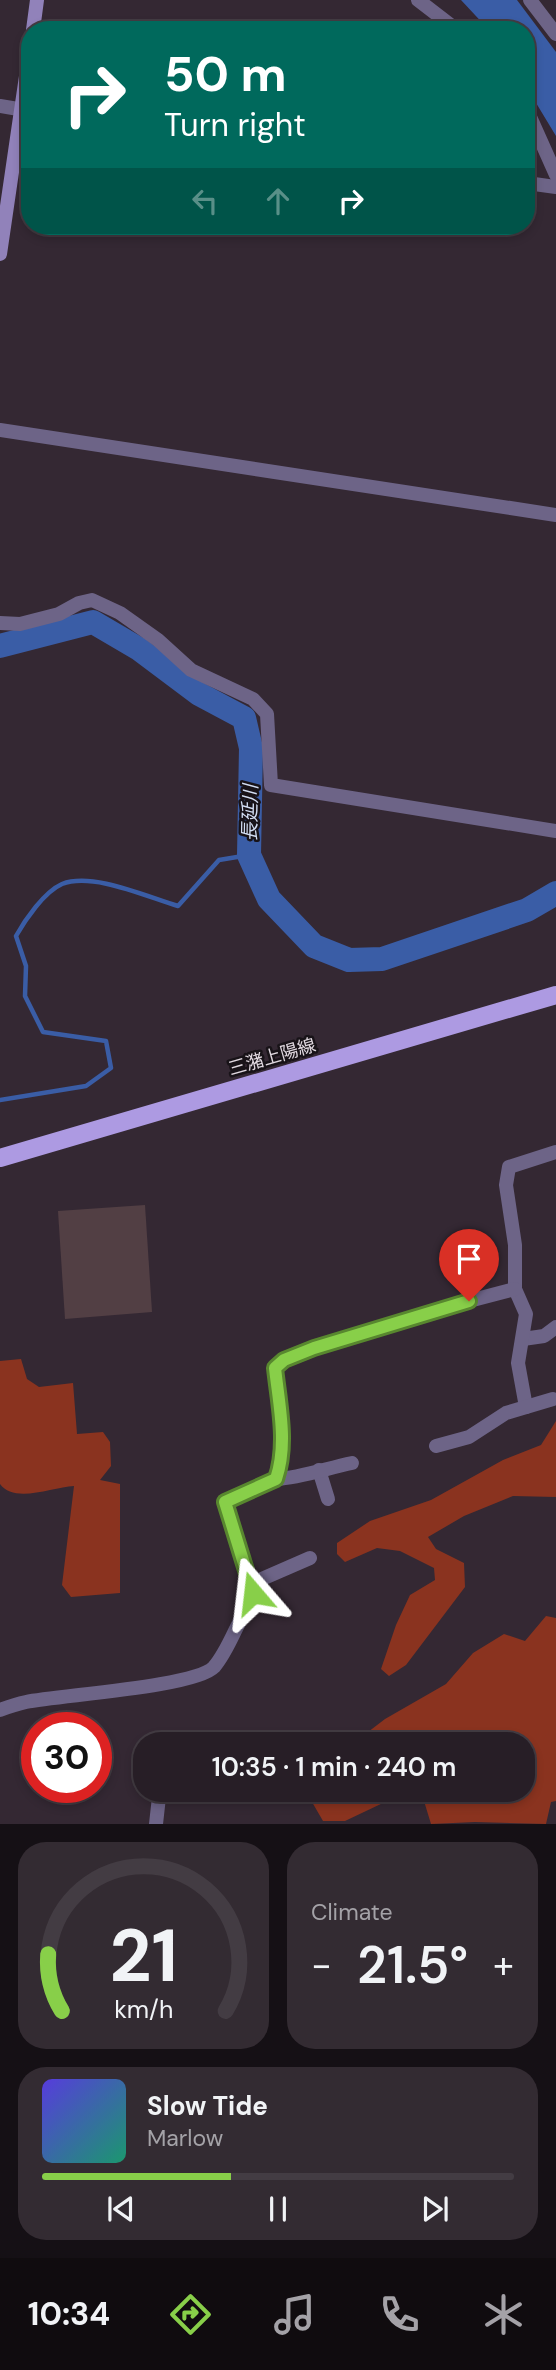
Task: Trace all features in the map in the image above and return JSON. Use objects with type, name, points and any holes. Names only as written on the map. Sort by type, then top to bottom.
[{"type":"main road","points":[[34,21],[37,0]]},
{"type":"main road","points":[[0,254],[21,133]]},
{"type":"main road","name":"三潴上陽線","points":[[0,1158],[556,995]]},
{"type":"street","points":[[418,0],[445,21]]},
{"type":"street","points":[[530,0],[556,34]]},
{"type":"street","points":[[0,106],[21,109]]},
{"type":"street","points":[[535,128],[556,175]]},
{"type":"street","points":[[535,184],[556,187]]},
{"type":"street","points":[[0,430],[556,514]]},
{"type":"street","points":[[0,623],[20,624],[92,600],[120,612],[191,670],[253,699],[267,715],[271,785],[556,831]]},
{"type":"street","points":[[526,1407],[519,1363],[526,1314],[515,1289],[515,1245],[506,1185],[509,1167],[556,1152]]},
{"type":"street","points":[[276,1479],[283,1447],[275,1368],[284,1360],[446,1307],[515,1289]]},
{"type":"street","points":[[523,1339],[544,1336],[556,1327]]},
{"type":"street","points":[[436,1446],[469,1437],[506,1413],[553,1399]]},
{"type":"street","points":[[0,1710],[24,1702],[170,1682],[199,1676],[212,1670],[254,1597],[225,1502],[276,1479],[293,1479],[352,1463]]},
{"type":"street","points":[[319,1470],[328,1499]]},
{"type":"street","points":[[250,1584],[310,1558]]},
{"type":"street","points":[[156,1824],[158,1802]]},
{"type":"shaded area","points":[[21,1359],[27,1379],[39,1387],[73,1383],[77,1434],[103,1432],[110,1442],[111,1466],[100,1480],[120,1484],[120,1593],[71,1597],[62,1585],[74,1486],[24,1494],[6,1490],[0,1484],[0,1361]]},
{"type":"shaded area","points":[[556,1421],[556,1497],[513,1496],[464,1516],[428,1537],[436,1549],[464,1563],[465,1587],[406,1665],[389,1676],[381,1669],[396,1625],[410,1595],[435,1580],[434,1568],[400,1551],[377,1548],[345,1562],[337,1554],[337,1543],[370,1521],[431,1500],[503,1460],[541,1445]]},
{"type":"shaded area","points":[[546,1616],[556,1618],[556,1801],[551,1802],[546,1824],[431,1824],[424,1802],[535,1802],[535,1732],[368,1732],[385,1719],[446,1684],[473,1653],[504,1634],[525,1641]]},
{"type":"shaded area","points":[[312,1802],[385,1802],[345,1821],[323,1821]]},
{"type":"water","points":[[461,0],[517,0],[533,21],[481,21]]},
{"type":"water","points":[[535,24],[556,52],[556,136],[535,101]]},
{"type":"building","points":[[145,1205],[152,1312],[65,1319],[58,1211]]},
{"type":"waterway","name":"長延川","points":[[0,646],[93,622],[139,649],[199,694],[244,718],[251,748],[249,855],[269,899],[314,946],[349,960],[382,959],[527,910],[556,893]]},
{"type":"waterway","points":[[0,1100],[86,1086],[111,1068],[106,1041],[43,1032],[25,996],[26,966],[16,936],[48,893],[62,884],[89,881],[120,887],[178,906],[219,860],[249,855]]},
{"type":"route","points":[[253,1593],[225,1502],[276,1479],[283,1447],[275,1368],[284,1360],[314,1348],[469,1301]]}]
